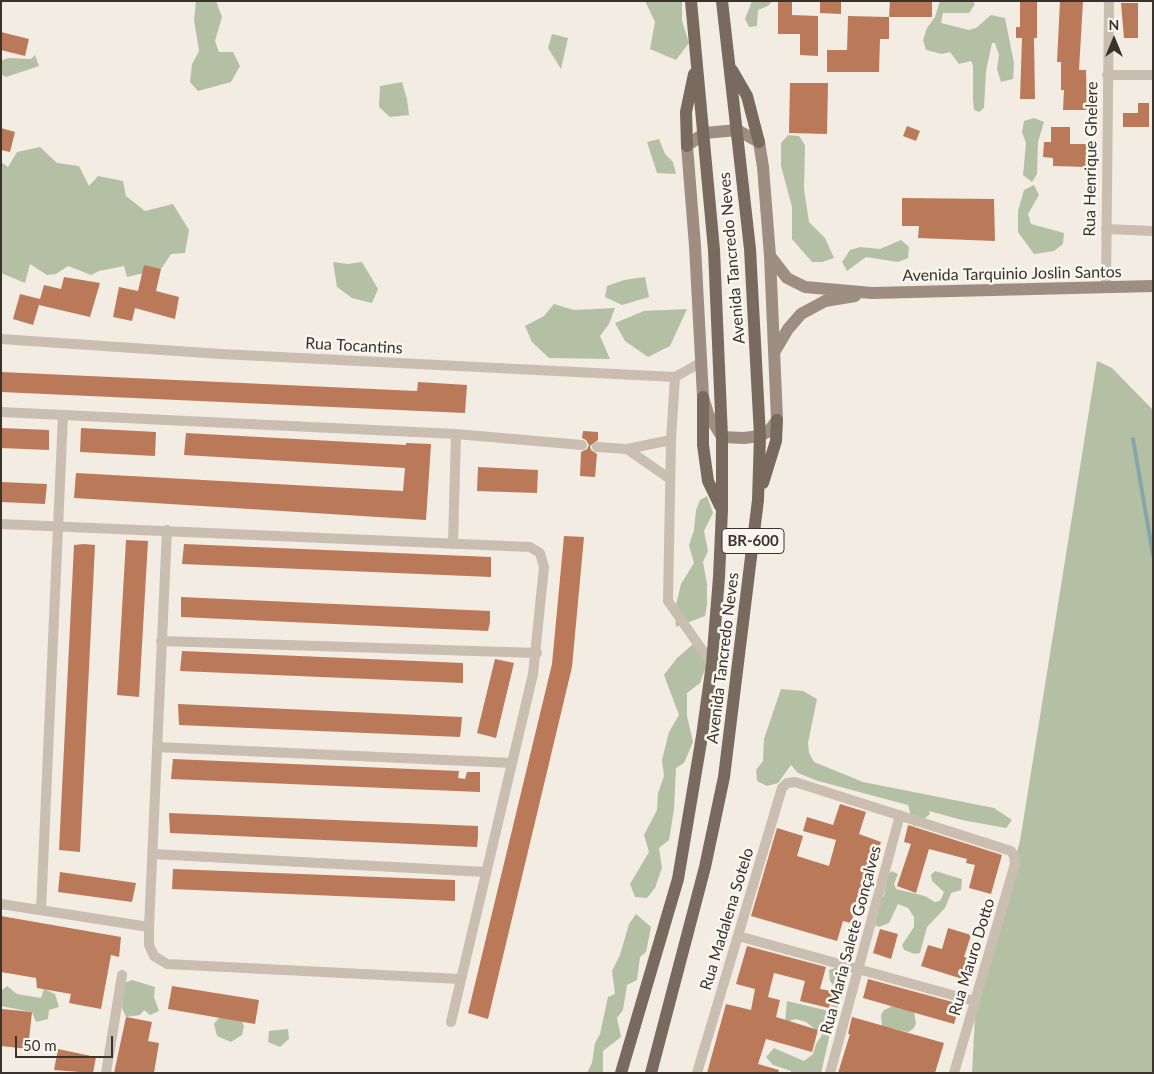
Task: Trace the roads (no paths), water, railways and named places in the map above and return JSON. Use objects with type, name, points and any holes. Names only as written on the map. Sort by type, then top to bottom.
[{"type":"main road","name":"Avenida Tancredo Neves","points":[[621,1073],[678,878],[712,664],[722,510],[722,437],[714,250],[691,1]]},
{"type":"main road","name":"Avenida Tancredo Neves","points":[[651,1073],[705,867],[724,777],[758,500],[760,436],[750,249],[722,1]]},
{"type":"main road","points":[[696,62],[686,112],[702,362],[703,445],[708,481],[722,510]]},
{"type":"main road","points":[[728,62],[747,96],[759,142],[770,256],[775,351],[776,441],[758,500]]},
{"type":"main road","points":[[687,146],[704,133],[737,130],[759,142]]},
{"type":"main road","name":"Avenida Tarquinio Joslin Santos","points":[[770,256],[787,278],[805,287],[872,293],[1153,286]]},
{"type":"main road","name":"Avenida Tarquinio Joslin Santos","points":[[775,351],[788,329],[802,314],[824,301],[872,293]]},
{"type":"main road","points":[[703,397],[708,414],[722,437],[744,438],[760,436],[768,431],[777,420]]},
{"type":"street","name":"Rua Henrique Ghelere","points":[[1106,287],[1109,1]]},
{"type":"street","points":[[1107,75],[1153,75]]},
{"type":"street","points":[[1106,229],[1153,230]]},
{"type":"street","name":"Rua Tocantins","points":[[1,339],[241,355],[675,377]]},
{"type":"street","points":[[702,362],[675,377],[671,440],[668,601],[712,664]]},
{"type":"street","points":[[1,412],[456,434],[582,445]]},
{"type":"street","points":[[41,910],[63,415]]},
{"type":"street","points":[[453,544],[456,434]]},
{"type":"street","points":[[597,446],[627,449],[671,440]]},
{"type":"street","points":[[627,449],[670,479]]},
{"type":"street","points":[[1,524],[530,547],[540,553],[544,567],[536,653],[451,1022]]},
{"type":"street","points":[[167,530],[149,927],[149,945],[154,956],[167,964],[460,979]]},
{"type":"street","points":[[161,641],[536,653]]},
{"type":"street","points":[[157,747],[512,763]]},
{"type":"street","name":"Rua Madalena Sotelo","points":[[697,1073],[782,788],[787,783],[795,782],[900,815]]},
{"type":"street","name":"Rua Mauro Dotto","points":[[900,815],[1011,850],[1015,864],[954,1073]]},
{"type":"street","name":"Rua Maria Salete Gonçalves","points":[[830,1073],[860,970],[900,815]]},
{"type":"street","points":[[153,854],[486,872]]},
{"type":"street","points":[[1,904],[149,927]]},
{"type":"street","points":[[738,936],[974,1001]]},
{"type":"street","points":[[106,1073],[122,975]]},
{"type":"waterway","points":[[1133,439],[1153,555]]}]
